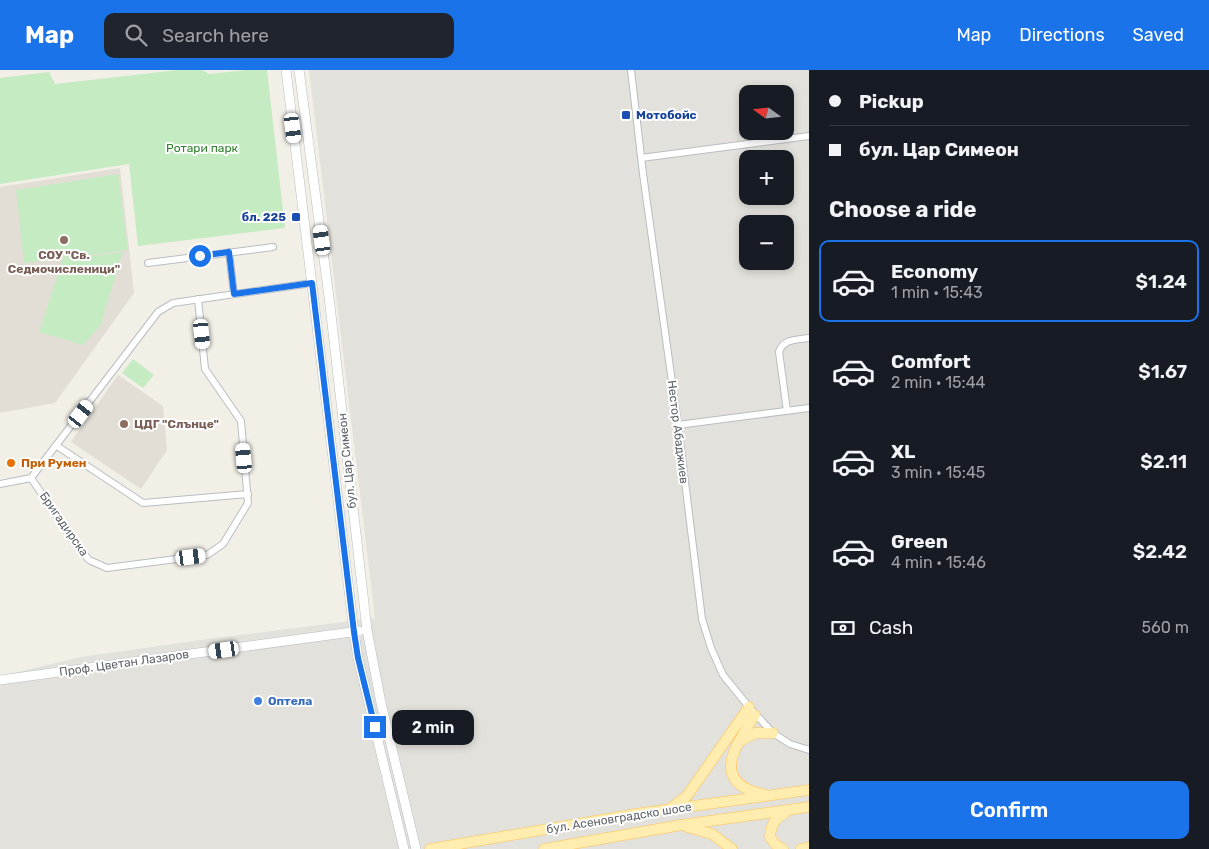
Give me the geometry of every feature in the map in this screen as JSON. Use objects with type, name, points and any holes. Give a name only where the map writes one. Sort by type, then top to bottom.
[{"type":"main road","name":"бул. Цар Симеон","points":[[286,70],[354,632],[358,658],[404,849]]},
{"type":"main road","name":"бул. Цар Симеон","points":[[299,70],[329,297],[366,630],[381,703],[416,849]]},
{"type":"main road","name":"Проф. Цветан Лазаров","points":[[0,680],[366,630]]},
{"type":"main road","points":[[752,711],[734,750],[731,766],[734,778],[746,789],[769,796]]},
{"type":"main road","points":[[670,809],[687,796],[752,711]]},
{"type":"main road","points":[[739,741],[755,733],[773,733]]},
{"type":"main road","name":"бул. Асеновградско шосе","points":[[430,849],[670,809],[809,790]]},
{"type":"main road","name":"бул. Асеновградско шосе","points":[[544,849],[682,825],[809,807]]},
{"type":"main road","points":[[783,849],[776,845],[770,837],[771,827],[776,818],[790,810]]},
{"type":"main road","points":[[682,825],[712,834],[732,849]]},
{"type":"main road","points":[[800,849],[809,847]]},
{"type":"street","name":"Нестор Абаджиев","points":[[631,70],[702,619],[711,648],[723,675],[752,711],[773,733],[790,744],[809,750]]},
{"type":"street","points":[[641,158],[809,136]]},
{"type":"street","points":[[148,263],[273,247]]},
{"type":"street","points":[[229,252],[234,294]]},
{"type":"street","points":[[0,484],[31,478],[158,312],[173,303],[312,283]]},
{"type":"street","name":"Бригадирска","points":[[31,478],[78,547],[89,560],[107,568],[207,555],[223,544],[248,502],[241,422],[205,370],[198,299]]},
{"type":"street","points":[[786,411],[779,352],[785,342],[809,338]]},
{"type":"street","points":[[678,425],[809,408]]},
{"type":"street","points":[[57,446],[143,503],[248,494]]},
{"type":"shaded area","points":[[309,70],[809,70],[809,849],[0,849],[0,676],[81,657],[375,618]]},
{"type":"shaded area","name":"СОУ \"Св. Седмочисленици\"","points":[[120,168],[134,293],[55,403],[0,413],[0,187]]},
{"type":"shaded area","name":"ЦДГ \"Слънце\"","points":[[118,375],[163,406],[167,450],[141,489],[71,442]]},
{"type":"green space","name":"Ротари парк","points":[[178,70],[202,70],[209,74],[267,70],[285,228],[138,246],[129,164],[0,184],[0,78],[49,72],[55,84]]},
{"type":"green space","points":[[118,174],[128,250],[24,263],[16,190]]},
{"type":"green space","points":[[123,252],[100,326],[83,345],[39,332],[63,259]]},
{"type":"green space","points":[[133,359],[154,375],[143,388],[122,373]]},
{"type":"place","name":"Мотобойс","points":[[626,115]]},
{"type":"place","name":"бл. 225","points":[[296,217]]},
{"type":"place","name":"СОУ \"Св. Седмочисленици\"","points":[[64,240]]},
{"type":"place","name":"ЦДГ \"Слънце\"","points":[[124,424]]},
{"type":"place","name":"При Румен","points":[[11,463]]},
{"type":"place","name":"Оптела","points":[[258,701]]},
{"type":"route","points":[[200,256],[229,252],[234,294],[312,283],[354,632],[358,658],[375,727]]}]
